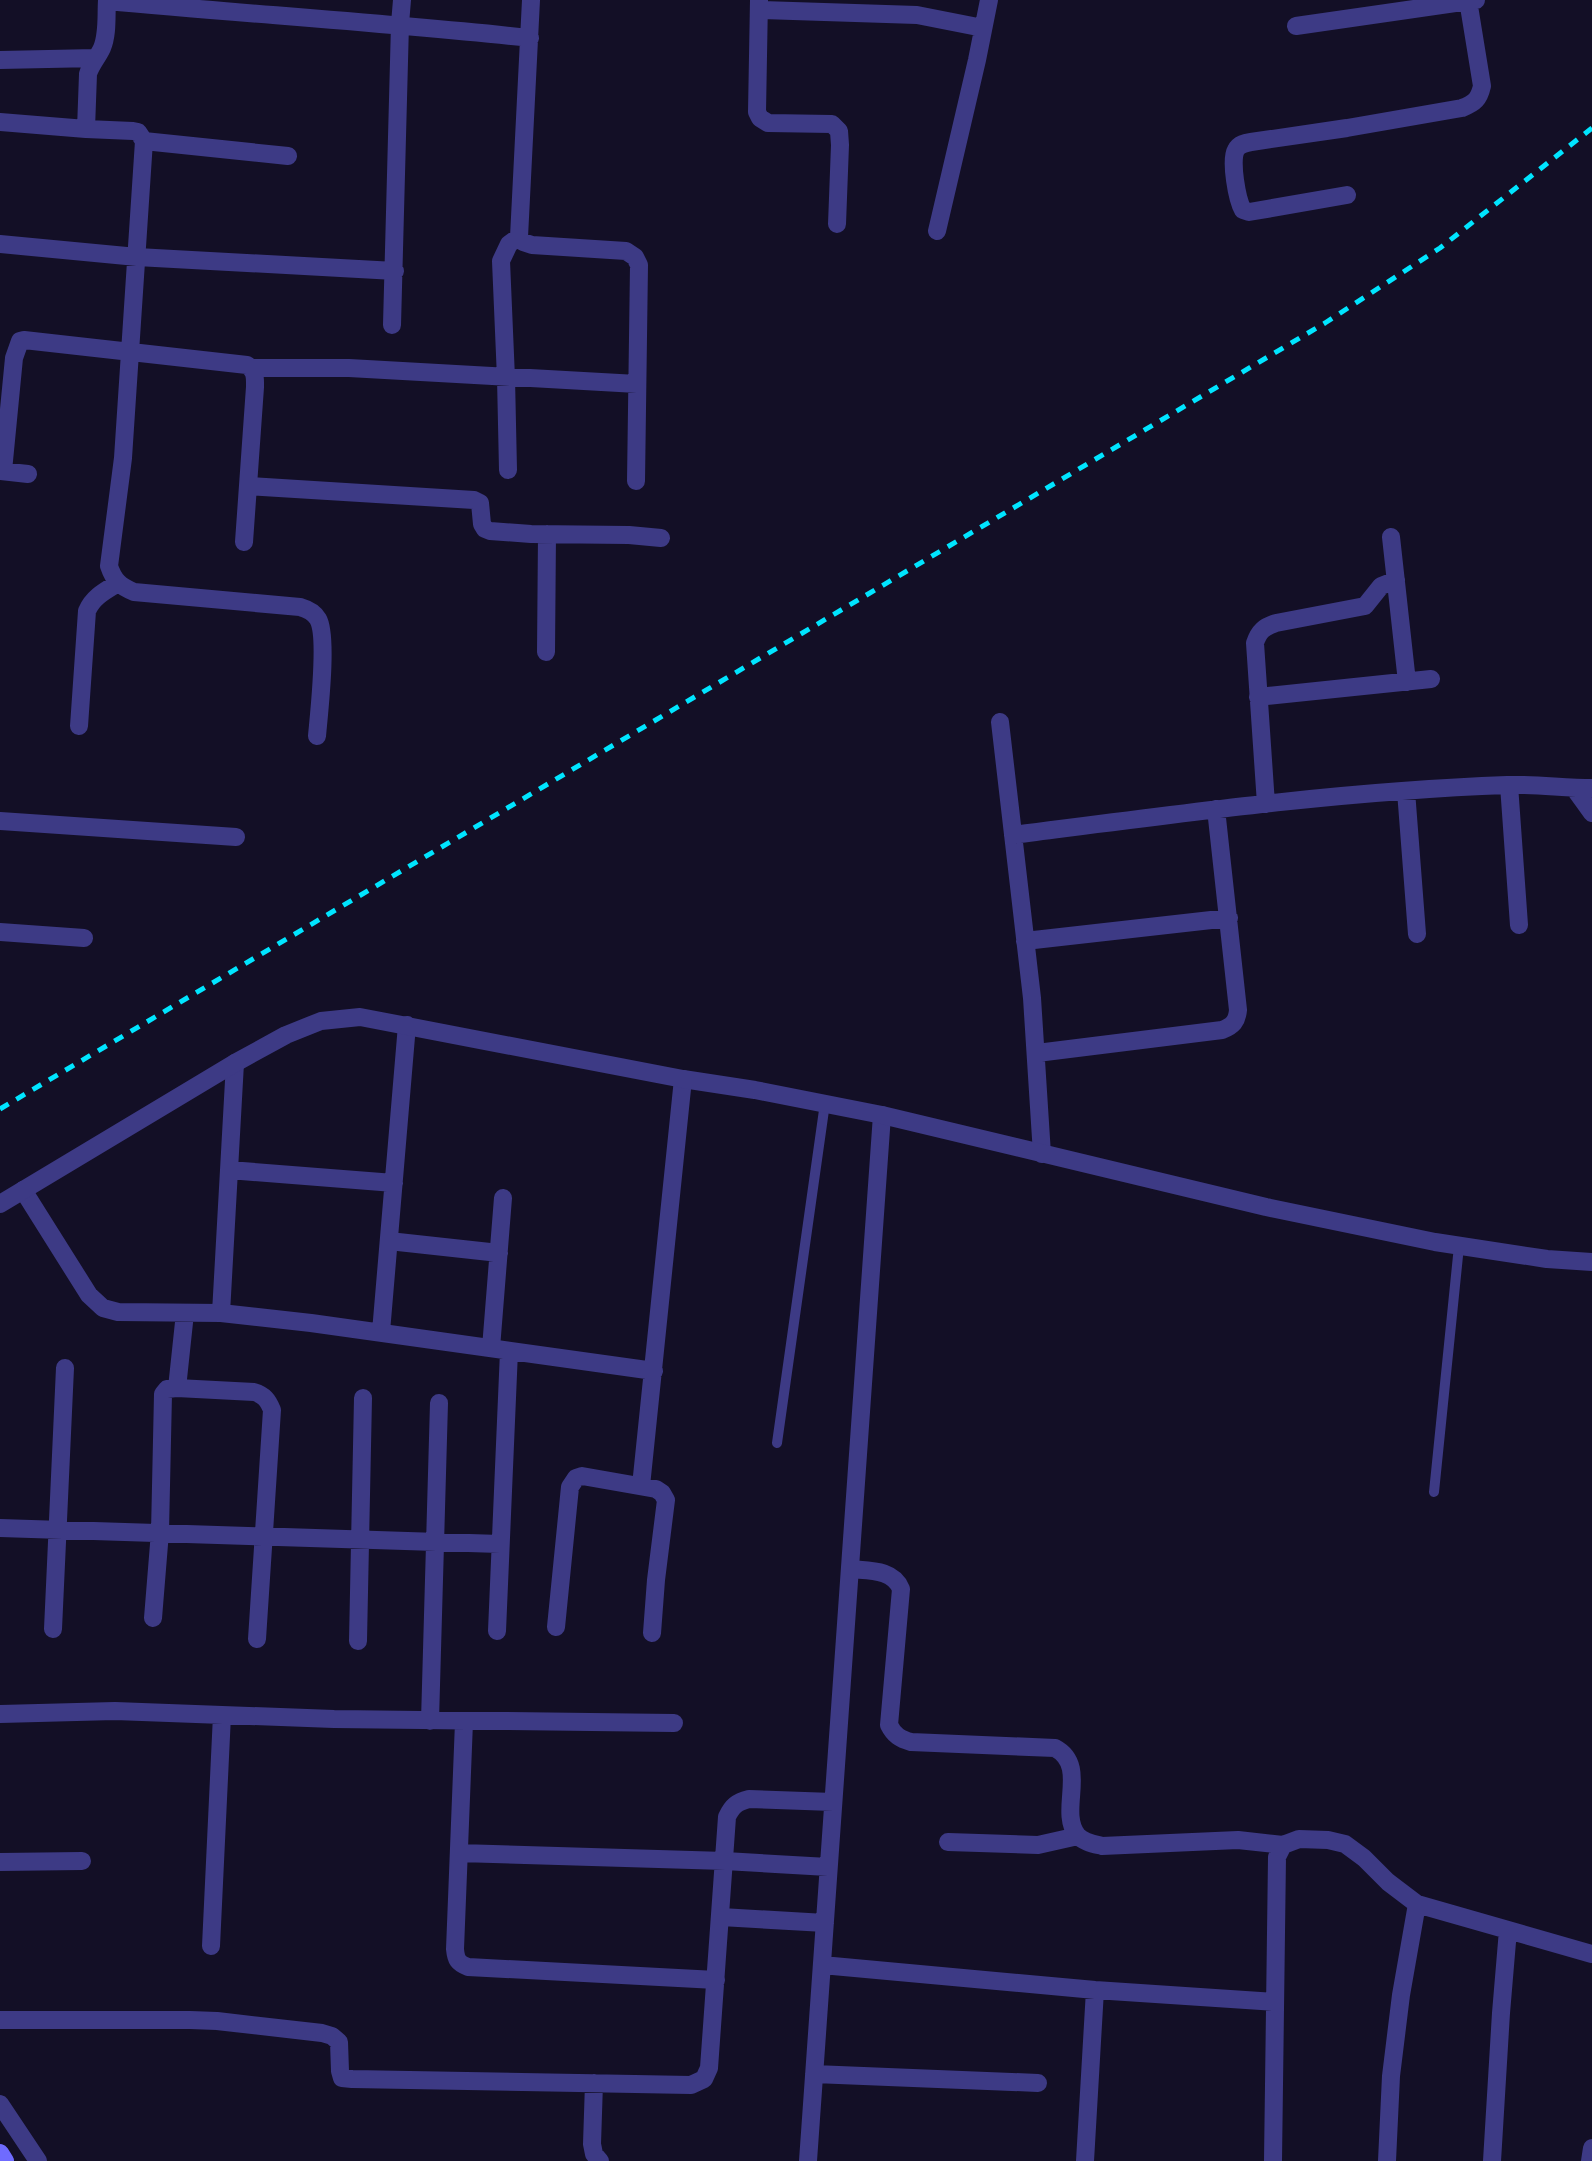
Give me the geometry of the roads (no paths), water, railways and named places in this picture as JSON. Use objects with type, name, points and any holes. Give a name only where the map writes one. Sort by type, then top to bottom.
[{"type":"main road","points":[[0,2153],[5,2161]]},
{"type":"street","points":[[86,129],[88,74],[105,38],[107,0],[318,20],[400,24],[530,38]]},
{"type":"street","points":[[392,325],[402,0]]},
{"type":"street","points":[[531,0],[519,237],[523,242],[532,245],[626,251],[635,257],[639,265],[636,481]]},
{"type":"street","points":[[937,231],[989,0]]},
{"type":"street","points":[[1296,26],[1471,0],[1482,86],[1480,96],[1474,103],[1462,108],[1386,122],[1251,142],[1241,145],[1235,151],[1238,197],[1243,210],[1249,212],[1347,195]]},
{"type":"street","points":[[837,224],[840,145],[836,126],[768,123],[757,113],[759,5],[917,15],[983,28]]},
{"type":"street","points":[[0,60],[96,58]]},
{"type":"street","points":[[0,122],[133,131],[138,132],[144,141],[123,458],[109,566],[113,578],[134,592],[309,610],[319,620],[323,641],[317,736]]},
{"type":"street","points":[[144,141],[288,156]]},
{"type":"street","points":[[508,471],[501,261],[509,244],[519,237]]},
{"type":"street","points":[[0,244],[137,257],[395,271]]},
{"type":"street","points":[[28,474],[1,471],[14,358],[20,341],[24,340],[252,368],[349,368],[637,384]]},
{"type":"street","points":[[244,542],[255,387],[252,368]]},
{"type":"street","points":[[248,486],[474,500],[480,503],[485,529],[661,538]]},
{"type":"street","points":[[546,652],[547,534]]},
{"type":"street","points":[[1391,537],[1407,682]]},
{"type":"street","points":[[1266,804],[1255,643],[1258,633],[1276,623],[1365,606],[1381,586],[1396,580]]},
{"type":"street","points":[[79,726],[87,611],[91,601],[118,583]]},
{"type":"street","points":[[1258,697],[1432,680]]},
{"type":"street","points":[[1000,722],[1037,1053],[1042,1154]]},
{"type":"street","points":[[1013,835],[1266,804],[1509,785],[1583,788],[1592,813]]},
{"type":"street","points":[[1509,785],[1519,925]]},
{"type":"street","points":[[1406,792],[1417,934]]},
{"type":"street","points":[[1037,1053],[1222,1030],[1230,1027],[1237,1019],[1229,918],[1216,810]]},
{"type":"street","points":[[0,821],[236,837]]},
{"type":"street","points":[[1025,941],[1229,918]]},
{"type":"street","points":[[0,932],[84,938]]},
{"type":"street","points":[[0,1204],[286,1035],[321,1021],[360,1017],[683,1079],[825,1103],[1266,1207],[1459,1246],[1547,1259],[1592,1262]]},
{"type":"street","points":[[381,1332],[407,1025]]},
{"type":"street","points":[[221,1313],[235,1063]]},
{"type":"street","points":[[641,1486],[683,1079]]},
{"type":"street","points":[[808,2161],[882,1115]]},
{"type":"street","points":[[229,1170],[394,1183]]},
{"type":"street","points":[[23,1190],[75,1276],[103,1308],[118,1312],[221,1313],[381,1332],[654,1371]]},
{"type":"street","points":[[491,1348],[503,1198]]},
{"type":"street","points":[[388,1241],[499,1253]]},
{"type":"street","points":[[177,1388],[185,1313]]},
{"type":"street","points":[[497,1632],[509,1351]]},
{"type":"street","points":[[53,1629],[65,1368]]},
{"type":"street","points":[[153,1618],[160,1532],[163,1394],[167,1389],[177,1388],[254,1392],[269,1401],[272,1410],[257,1639]]},
{"type":"street","points":[[358,1641],[363,1398]]},
{"type":"street","points":[[430,1721],[439,1404]]},
{"type":"street","points":[[556,1628],[570,1488],[573,1482],[582,1476],[656,1489],[666,1500],[652,1633]]},
{"type":"street","points":[[0,1528],[500,1544]]},
{"type":"street","points":[[850,1569],[888,1574],[898,1580],[901,1590],[889,1725],[893,1733],[911,1742],[1055,1748],[1064,1753],[1070,1763],[1072,1824],[1078,1836],[1088,1842],[1102,1846],[1238,1840],[1283,1845],[1299,1839],[1328,1840],[1345,1844],[1417,1904],[1592,1954]]},
{"type":"street","points":[[0,1714],[115,1711],[464,1722],[674,1723]]},
{"type":"street","points":[[211,1946],[222,1715]]},
{"type":"street","points":[[464,1722],[455,1949],[460,1964],[468,1968],[716,1980]]},
{"type":"street","points":[[0,2020],[190,2020],[322,2033],[339,2042],[342,2078],[352,2080],[691,2085],[704,2079],[709,2068],[727,1817],[731,1809],[738,1802],[748,1799],[833,1802]]},
{"type":"street","points":[[948,1842],[1038,1845],[1078,1836]]},
{"type":"street","points":[[1273,2161],[1277,1857],[1283,1845]]},
{"type":"street","points":[[459,1853],[828,1867]]},
{"type":"street","points":[[0,1862],[82,1861]]},
{"type":"street","points":[[1387,2161],[1391,2076],[1401,1995],[1417,1904]]},
{"type":"street","points":[[721,1917],[825,1923]]},
{"type":"street","points":[[1492,2161],[1508,1930]]},
{"type":"street","points":[[822,1965],[1095,1990],[1275,2002]]},
{"type":"street","points":[[1086,2161],[1095,1990]]},
{"type":"street","points":[[814,2074],[1038,2083]]},
{"type":"street","points":[[594,2083],[592,2144],[594,2154],[600,2161]]},
{"type":"street","points":[[0,2104],[38,2161]]},
{"type":"street","points":[[1590,2161],[1592,2148]]},
{"type":"lane","points":[[777,1443],[825,1103]]},
{"type":"lane","points":[[1434,1492],[1459,1246]]},
{"type":"railway","points":[[0,1109],[1325,323],[1440,248],[1592,128]]}]
